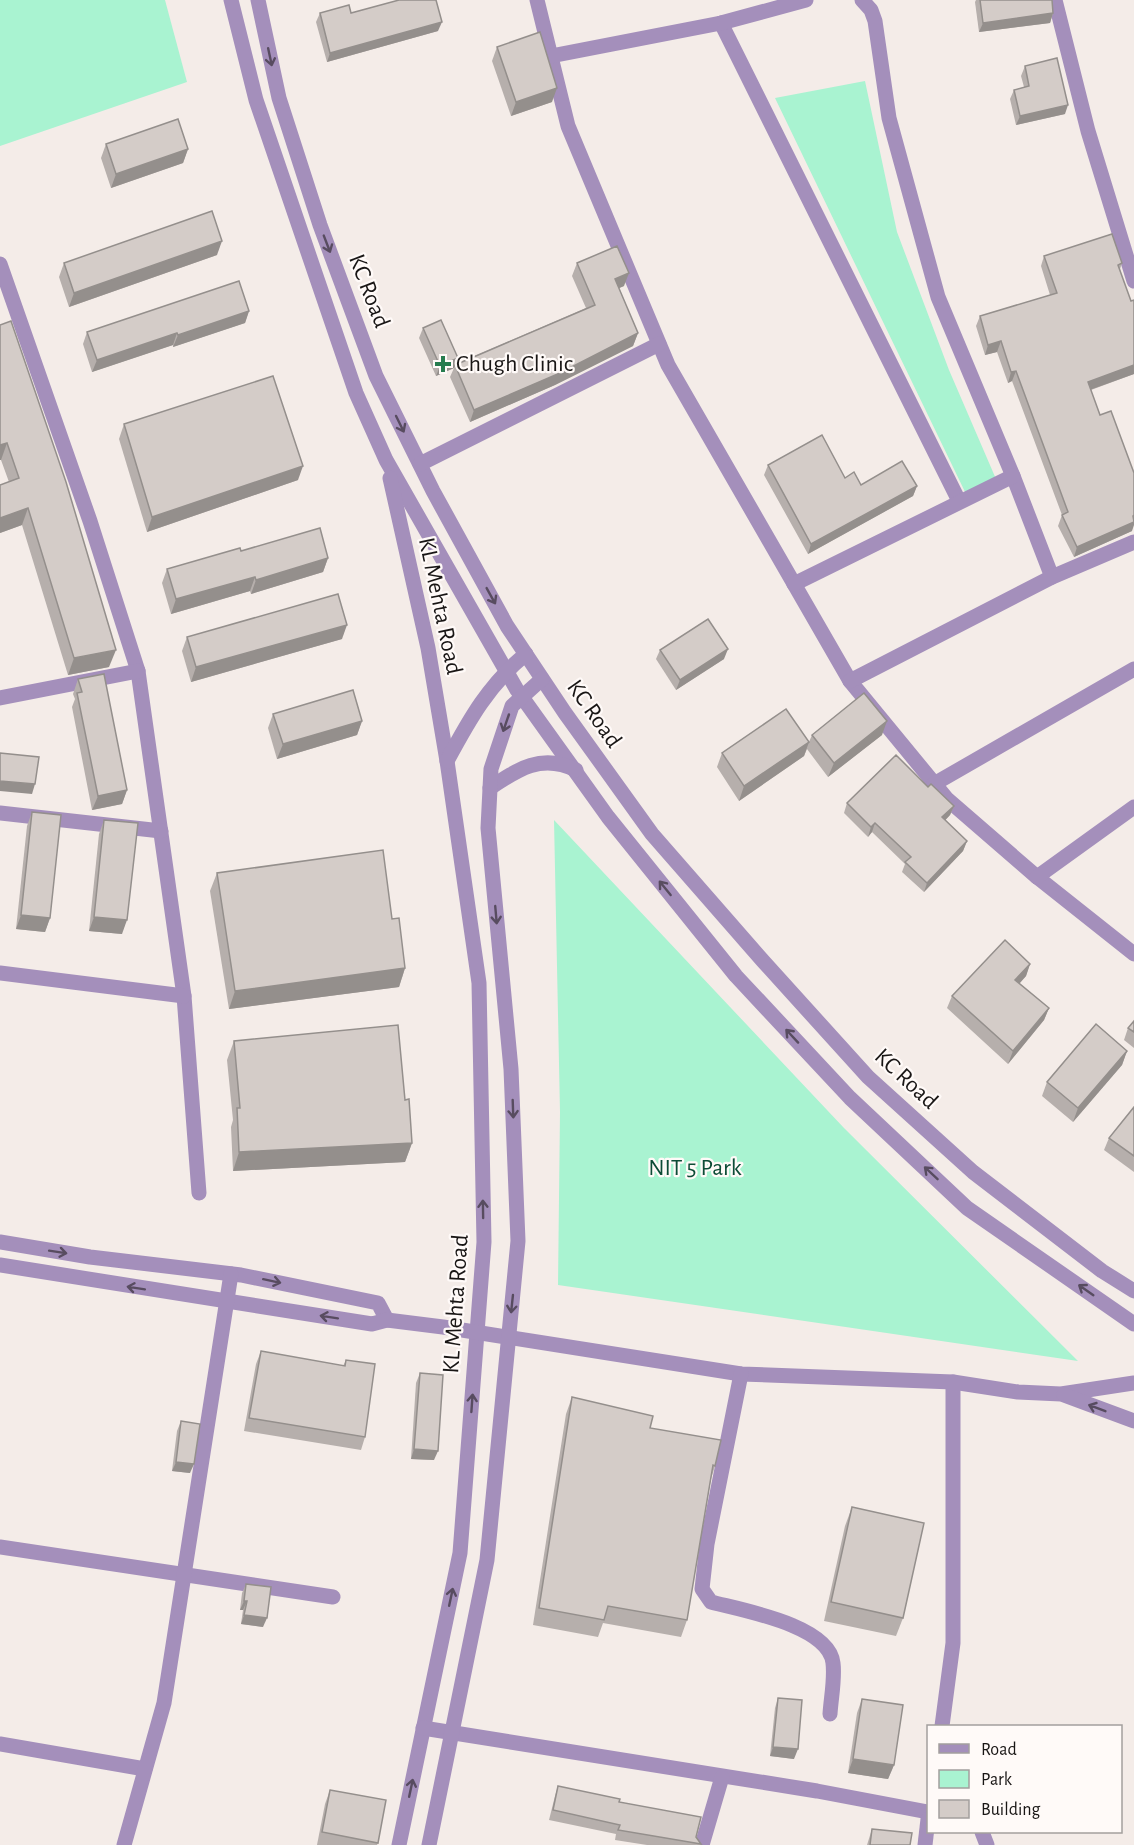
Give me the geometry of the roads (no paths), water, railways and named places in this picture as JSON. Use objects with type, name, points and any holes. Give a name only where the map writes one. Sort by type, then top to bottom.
[{"type":"street","points":[[231,0],[256,100],[356,393],[386,460],[505,671],[521,695],[608,817],[736,976],[850,1098],[967,1208],[1134,1324]]},
{"type":"street","name":"KC Road","points":[[258,0],[279,98],[320,225],[376,376],[420,464],[507,626],[542,679],[652,834],[868,1077],[973,1172],[1102,1270],[1134,1291]]},
{"type":"street","points":[[537,0],[568,126],[668,365],[850,681],[947,800],[1037,877],[1134,954]]},
{"type":"street","points":[[551,56],[721,23],[806,0]]},
{"type":"street","points":[[862,0],[871,10],[875,21],[889,118],[938,297],[1013,476],[1052,577]]},
{"type":"street","points":[[1055,0],[1088,131],[1134,281]]},
{"type":"street","points":[[721,23],[959,501]]},
{"type":"street","points":[[0,264],[7,306],[90,521],[138,671],[184,996],[199,1193]]},
{"type":"street","points":[[420,464],[659,344]]},
{"type":"street","name":"KL Mehta Road","points":[[386,460],[428,648],[479,983],[484,1242],[460,1553],[399,1845]]},
{"type":"street","points":[[794,584],[1013,476]]},
{"type":"street","points":[[850,681],[1052,577],[1134,542]]},
{"type":"street","name":"KL Mehta Road","points":[[447,761],[471,716],[505,671],[526,654]]},
{"type":"street","points":[[934,784],[1134,669]]},
{"type":"street","points":[[0,698],[138,671]]},
{"type":"street","points":[[429,1845],[487,1560],[518,1241],[511,1069],[488,828],[491,769],[512,706],[521,695],[542,679]]},
{"type":"street","points":[[490,788],[516,771],[537,762],[562,763],[576,770]]},
{"type":"street","points":[[1037,877],[1134,807]]},
{"type":"street","points":[[0,813],[160,831]]},
{"type":"street","points":[[0,973],[184,996]]},
{"type":"street","points":[[0,1242],[90,1257],[231,1274],[378,1303],[387,1320]]},
{"type":"street","points":[[0,1265],[372,1324],[387,1320],[477,1332],[741,1374],[953,1382],[1018,1392],[1061,1394],[1134,1383]]},
{"type":"street","points":[[124,1845],[164,1703],[231,1274]]},
{"type":"street","points":[[741,1374],[707,1544],[702,1589],[711,1602],[794,1625],[821,1640],[834,1661],[830,1714]]},
{"type":"street","points":[[942,1725],[952,1643],[953,1382]]},
{"type":"street","points":[[1061,1394],[1134,1421]]},
{"type":"street","points":[[0,1547],[186,1573],[333,1598]]},
{"type":"street","points":[[423,1728],[927,1812]]},
{"type":"street","points":[[0,1744],[145,1769]]},
{"type":"street","points":[[702,1845],[722,1778]]},
{"type":"street","points":[[925,1845],[927,1828]]},
{"type":"place","name":"Chugh Clinic","points":[[443,364]]},
{"type":"park label","name":"NIT 5 Park","points":[[695,1168]]}]
